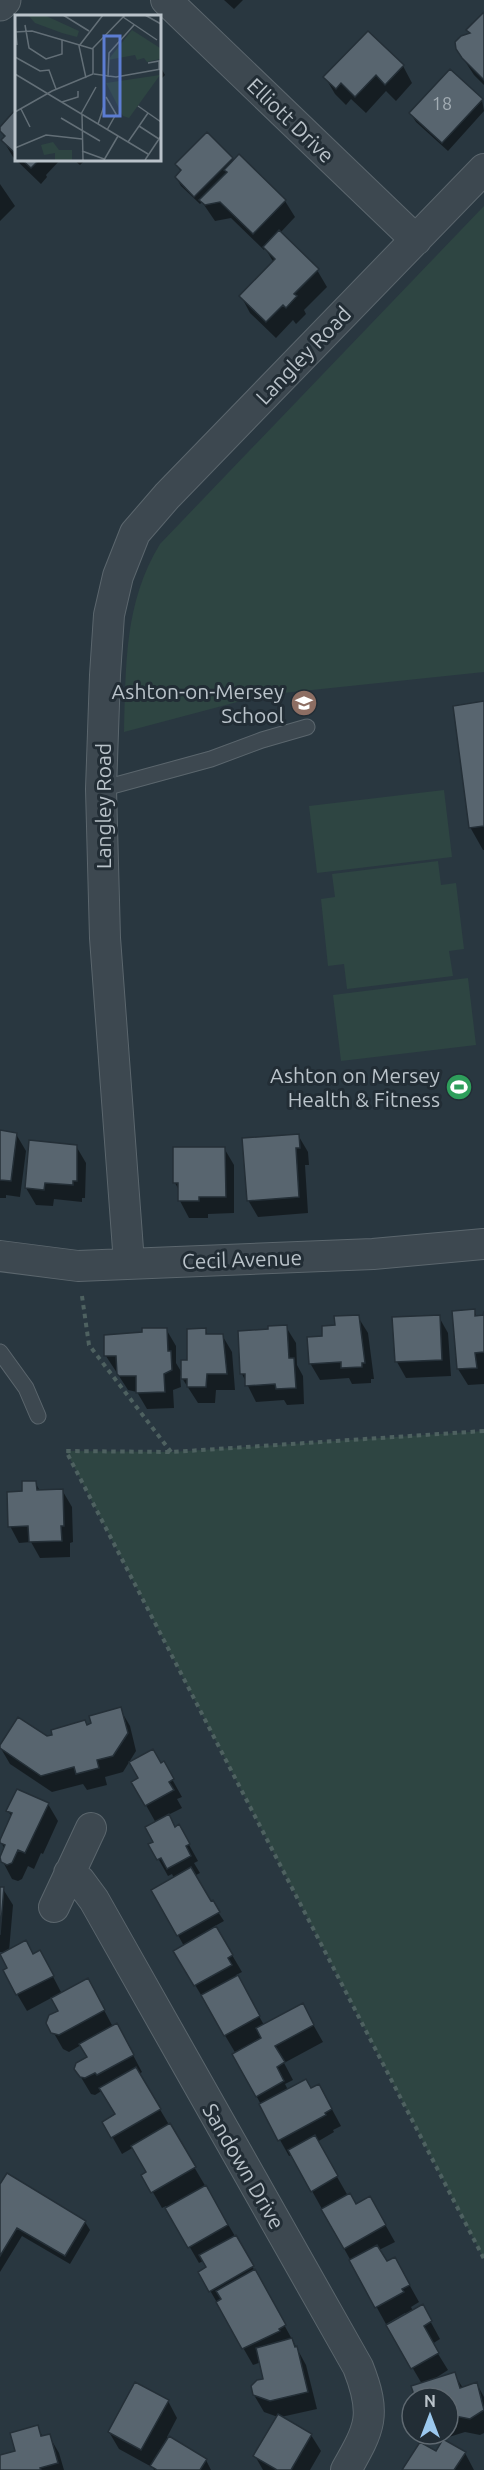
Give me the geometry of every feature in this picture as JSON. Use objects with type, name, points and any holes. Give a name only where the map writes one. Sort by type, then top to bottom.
[{"type":"street","points":[[0,4],[3,0]]},
{"type":"street","name":"Elliott Drive","points":[[166,0],[416,240]]},
{"type":"street","name":"Langley Road","points":[[129,1263],[105,938],[101,789],[109,615],[118,576],[135,533],[210,450],[484,169]]},
{"type":"street","name":"Cecil Avenue","points":[[0,1256],[78,1266],[373,1254],[484,1244]]},
{"type":"street","points":[[54,1907],[91,1828]]},
{"type":"street","name":"Sandown Drive","points":[[69,1873],[80,1881],[94,1900],[358,2367],[365,2386],[370,2412],[366,2435],[346,2470]]},
{"type":"lane","points":[[101,789],[211,759],[262,740],[307,727]]},
{"type":"lane","points":[[0,1352],[26,1388],[38,1416]]},
{"type":"path","points":[[78,1266],[89,1345],[172,1452]]},
{"type":"path","points":[[484,1431],[172,1452],[66,1451],[484,2259]]},
{"type":"green space","points":[[484,206],[484,672],[264,695],[124,732],[125,683],[133,612],[148,566],[160,544]]},
{"type":"green space","points":[[444,790],[452,857],[317,873],[309,806]]},
{"type":"green space","points":[[438,861],[441,885],[456,883],[464,949],[449,951],[453,976],[347,989],[344,964],[328,966],[321,899],[335,897],[332,874]]},
{"type":"green space","points":[[468,978],[476,1045],[341,1061],[333,995]]},
{"type":"green space","points":[[484,1431],[484,2259],[66,1451],[172,1452]]},
{"type":"building","points":[[484,12],[484,80],[462,58],[456,49],[455,42],[461,36],[470,33],[466,30]]},
{"type":"building","points":[[368,31],[404,65],[385,85],[376,75],[355,97],[341,83],[336,89],[323,77]]},
{"type":"building","points":[[450,69],[483,99],[442,143],[409,113]]},
{"type":"building","points":[[15,110],[15,153],[1,140],[5,136],[0,131],[0,127]]},
{"type":"building","points":[[207,132],[233,158],[194,197],[175,177],[181,170],[175,164]]},
{"type":"building","points":[[239,154],[286,200],[253,234],[220,202],[205,205],[199,200],[227,172],[224,170]]},
{"type":"building","points":[[22,160],[39,160],[31,168]]},
{"type":"building","points":[[279,230],[319,269],[294,294],[297,296],[286,308],[283,305],[266,322],[239,296],[275,259],[263,247]]},
{"type":"building","points":[[484,701],[484,826],[469,828],[453,706]]},
{"type":"building","points":[[0,1130],[17,1133],[11,1181],[0,1180]]},
{"type":"building","points":[[299,1134],[300,1148],[296,1148],[299,1197],[247,1201],[242,1138]]},
{"type":"building","points":[[29,1140],[77,1145],[77,1181],[73,1181],[73,1185],[45,1183],[44,1190],[25,1188]]},
{"type":"building","points":[[173,1147],[225,1147],[226,1197],[199,1197],[199,1201],[178,1201],[178,1183],[173,1183]]},
{"type":"building","points":[[475,1309],[475,1316],[483,1315],[484,1311],[484,1352],[475,1353],[477,1368],[457,1369],[452,1311]]},
{"type":"building","points":[[359,1315],[365,1363],[362,1363],[362,1367],[341,1368],[341,1362],[309,1364],[307,1337],[322,1336],[322,1326],[335,1325],[334,1316]]},
{"type":"building","points":[[440,1315],[442,1360],[395,1362],[392,1317]]},
{"type":"building","points":[[287,1325],[289,1358],[294,1358],[296,1388],[276,1389],[275,1384],[245,1386],[245,1374],[240,1374],[238,1331]]},
{"type":"building","points":[[142,1328],[167,1328],[172,1370],[164,1374],[165,1392],[136,1393],[136,1376],[119,1376],[116,1356],[104,1356],[104,1335],[142,1332]]},
{"type":"building","points":[[206,1328],[206,1334],[223,1334],[227,1374],[207,1374],[206,1387],[187,1387],[187,1379],[181,1379],[181,1360],[187,1360],[187,1329]]},
{"type":"building","points":[[22,1481],[36,1481],[37,1490],[63,1489],[62,1541],[29,1542],[28,1526],[8,1527],[7,1492],[22,1491]]},
{"type":"building","points":[[121,1707],[128,1733],[113,1756],[97,1760],[99,1768],[76,1774],[74,1767],[41,1776],[0,1748],[18,1717],[47,1736],[52,1735],[51,1730],[85,1720],[87,1725],[91,1723],[89,1716]]},
{"type":"building","points":[[153,1749],[161,1763],[164,1761],[174,1779],[169,1782],[174,1790],[145,1806],[131,1782],[138,1778],[129,1762]]},
{"type":"building","points":[[17,1789],[49,1803],[25,1853],[18,1850],[12,1863],[7,1865],[1,1862],[0,1857],[5,1845],[0,1843],[0,1840],[12,1813],[6,1811]]},
{"type":"building","points":[[169,1814],[175,1827],[179,1824],[190,1844],[186,1846],[191,1856],[167,1869],[161,1858],[157,1860],[148,1844],[153,1842],[145,1827]]},
{"type":"building","points":[[191,1867],[220,1912],[177,1936],[151,1890]]},
{"type":"building","points":[[0,1887],[4,1887],[0,1935]]},
{"type":"building","points":[[216,1926],[233,1955],[228,1958],[232,1965],[194,1986],[173,1951]]},
{"type":"building","points":[[26,1940],[33,1954],[40,1950],[54,1976],[16,1995],[3,1970],[7,1968],[0,1954]]},
{"type":"building","points":[[238,1975],[260,2016],[224,2036],[201,1995]]},
{"type":"building","points":[[88,1978],[105,2010],[59,2035],[51,2033],[46,2023],[49,2015],[58,2011],[51,1998]]},
{"type":"building","points":[[303,2003],[314,2025],[275,2046],[285,2062],[277,2067],[284,2081],[256,2097],[232,2054],[261,2038],[256,2028]]},
{"type":"building","points":[[117,2023],[134,2055],[97,2075],[95,2073],[85,2078],[80,2077],[74,2069],[76,2063],[87,2057],[79,2044]]},
{"type":"building","points":[[136,2067],[161,2109],[111,2138],[102,2122],[115,2114],[99,2088]]},
{"type":"building","points":[[306,2079],[311,2088],[319,2084],[332,2109],[325,2113],[326,2115],[278,2141],[259,2104]]},
{"type":"building","points":[[170,2123],[196,2167],[151,2193],[141,2175],[146,2172],[131,2146]]},
{"type":"building","points":[[315,2135],[338,2176],[311,2192],[288,2150]]},
{"type":"building","points":[[7,2173],[86,2221],[65,2256],[17,2228],[0,2256],[0,2184]]},
{"type":"building","points":[[206,2185],[228,2225],[188,2248],[165,2208]]},
{"type":"building","points":[[350,2193],[356,2204],[370,2196],[386,2225],[344,2249],[321,2209]]},
{"type":"building","points":[[236,2235],[254,2266],[209,2292],[198,2272],[206,2267],[199,2255]]},
{"type":"building","points":[[377,2245],[387,2261],[395,2257],[410,2285],[402,2289],[404,2292],[375,2308],[349,2260]]},
{"type":"building","points":[[255,2269],[286,2325],[279,2329],[280,2331],[242,2349],[216,2302],[221,2299],[216,2291]]},
{"type":"building","points":[[423,2304],[432,2321],[424,2326],[439,2353],[411,2369],[386,2325]]},
{"type":"building","points":[[292,2338],[295,2347],[297,2346],[308,2392],[270,2401],[253,2395],[251,2386],[257,2380],[263,2379],[256,2348]]},
{"type":"building","points":[[455,2372],[459,2386],[411,2386]]},
{"type":"building","points":[[135,2382],[169,2400],[141,2450],[108,2432]]},
{"type":"building","points":[[477,2382],[484,2410],[470,2419],[460,2417],[460,2388]]},
{"type":"building","points":[[278,2414],[312,2434],[291,2470],[277,2470],[253,2456]]},
{"type":"building","points":[[38,2425],[41,2436],[50,2434],[58,2463],[40,2468],[41,2470],[0,2470],[0,2455],[15,2451],[10,2433]]},
{"type":"building","points":[[169,2436],[207,2459],[200,2470],[157,2470],[150,2466]]},
{"type":"building","points":[[417,2446],[427,2446],[436,2451],[439,2446],[455,2446],[466,2452],[454,2470],[402,2470]]},
{"type":"place","name":"Ashton-on-Mersey School","points":[[304,703]]},
{"type":"place","name":"Ashton on Mersey Health & Fitness","points":[[459,1087]]}]
